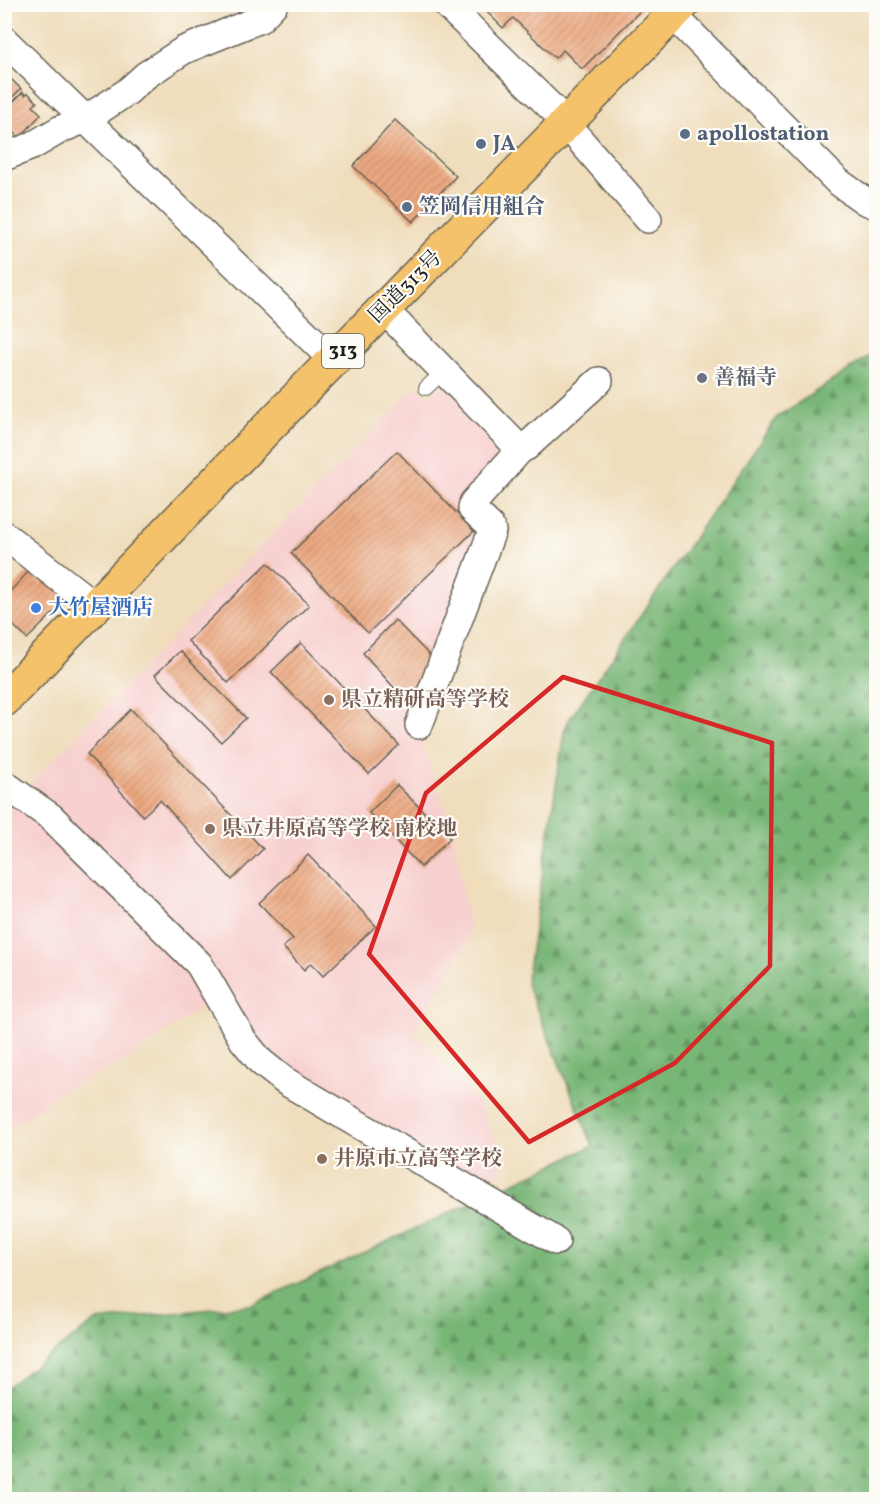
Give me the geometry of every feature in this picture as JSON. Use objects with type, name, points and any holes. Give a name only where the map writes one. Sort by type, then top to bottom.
[{"type":"highway","name":"国道313号","points":[[4,700],[333,360],[678,10]]},
{"type":"street","points":[[4,157],[86,119],[128,92],[146,75],[184,50],[260,19],[274,4]]},
{"type":"street","points":[[446,4],[555,111],[648,219]]},
{"type":"street","points":[[678,10],[837,181],[865,201],[876,205]]},
{"type":"street","points":[[4,40],[333,360]]},
{"type":"street","points":[[382,311],[396,322],[435,379],[519,449]]},
{"type":"street","points":[[419,725],[492,531],[490,526],[472,509],[473,503],[519,449],[526,447],[599,381]]},
{"type":"street","points":[[4,535],[95,606]]},
{"type":"street","points":[[4,784],[51,817],[199,963],[243,1040],[261,1062],[285,1081],[556,1241]]},
{"type":"highlighted area","points":[[563,677],[772,743],[770,966],[675,1063],[529,1142],[369,954],[426,793]]},
{"type":"shaded area","points":[[443,384],[509,449],[460,507],[485,530],[415,724],[452,828],[471,937],[413,1032],[477,1101],[506,1164],[489,1189],[291,1077],[25,789],[416,387],[428,396]]},
{"type":"shaded area","points":[[4,794],[123,895],[211,999],[130,1058],[61,1092],[26,1118],[5,1130]]},
{"type":"green space","points":[[876,352],[876,1499],[5,1499],[4,1389],[96,1321],[251,1305],[593,1146],[526,983],[565,726],[777,417]]},
{"type":"building","points":[[479,4],[647,4],[582,69],[563,50],[555,58],[513,18],[503,28]]},
{"type":"building","points":[[4,72],[21,89],[4,105]]},
{"type":"building","points":[[23,92],[25,95],[28,93],[37,102],[33,106],[41,114],[20,138],[4,123],[4,111]]},
{"type":"building","points":[[395,120],[456,176],[413,222],[353,166]]},
{"type":"building","points":[[397,451],[474,531],[368,633],[291,553]]},
{"type":"building","points":[[268,563],[309,605],[228,683],[188,641]]},
{"type":"building","points":[[29,571],[42,583],[46,577],[67,600],[27,639],[4,616],[4,598]]},
{"type":"building","points":[[395,620],[435,661],[426,687],[413,700],[402,690],[398,692],[363,653]]},
{"type":"building","points":[[301,643],[399,745],[369,774],[271,672]]},
{"type":"building","points":[[180,651],[246,718],[221,742],[155,675]]},
{"type":"building","points":[[131,709],[263,849],[232,880],[160,800],[143,816],[87,754]]},
{"type":"building","points":[[397,785],[450,838],[421,867],[369,813]]},
{"type":"building","points":[[308,855],[376,926],[323,976],[311,963],[304,970],[283,947],[293,939],[259,903]]},
{"type":"place","name":"apollostation","points":[[685,134]]},
{"type":"place","name":"JA","points":[[481,144]]},
{"type":"place","name":"笠岡信用組合","points":[[407,207]]},
{"type":"place","name":"善福寺","points":[[702,378]]},
{"type":"place","name":"大竹屋酒店","points":[[36,608]]},
{"type":"place","name":"県立精研高等学校","points":[[329,700]]},
{"type":"place","name":"県立井原高等学校 南校地","points":[[210,829]]},
{"type":"place","name":"井原市立高等学校","points":[[322,1159]]}]
